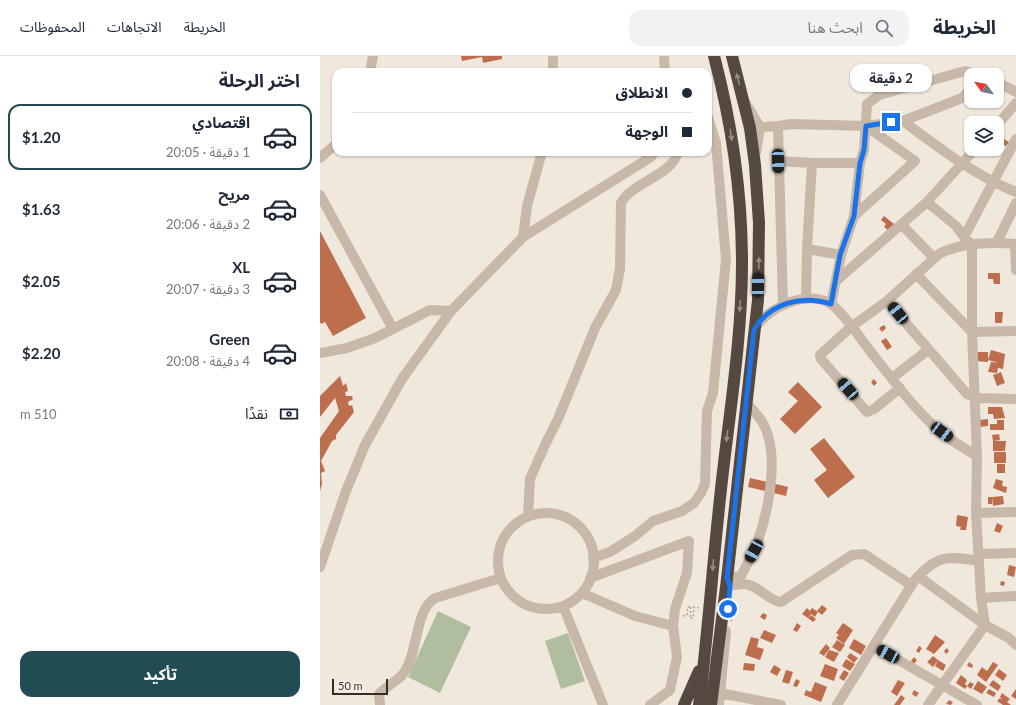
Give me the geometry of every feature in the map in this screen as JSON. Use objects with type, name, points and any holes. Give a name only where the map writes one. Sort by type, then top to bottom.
[{"type":"highway","points":[[699,705],[705,655],[714,548],[733,385],[742,264],[736,162],[729,119],[714,56]]},
{"type":"highway","points":[[711,705],[729,582],[758,300],[759,223],[755,165],[750,128],[732,56]]},
{"type":"highway","points":[[684,705],[705,655]]},
{"type":"street","points":[[371,68],[373,56]]},
{"type":"street","points":[[553,56],[553,68]]},
{"type":"street","points":[[664,56],[664,68]]},
{"type":"street","points":[[831,304],[840,255],[854,216],[860,163],[864,150],[867,104],[879,95],[964,71]]},
{"type":"street","points":[[1004,86],[1016,92]]},
{"type":"street","points":[[760,127],[792,124],[866,126],[903,121],[964,96]]},
{"type":"street","points":[[742,98],[760,127],[755,165]]},
{"type":"street","points":[[1004,117],[1016,103]]},
{"type":"street","points":[[903,121],[961,164],[992,183],[1016,192]]},
{"type":"street","points":[[778,126],[780,306]]},
{"type":"street","points":[[854,216],[915,161],[866,126]]},
{"type":"street","points":[[593,558],[610,552],[635,536],[653,521],[682,511],[694,503],[705,484],[707,411],[713,393],[726,259],[716,143],[712,130]]},
{"type":"street","points":[[964,237],[1016,138]]},
{"type":"street","points":[[320,158],[332,148]]},
{"type":"street","points":[[524,237],[527,206],[541,156]]},
{"type":"street","points":[[320,567],[346,491],[372,431],[402,379],[451,310],[524,237],[652,156]]},
{"type":"street","points":[[528,516],[530,479],[558,419],[596,328],[616,290],[620,269],[621,204],[625,196],[659,173],[676,159],[677,156]]},
{"type":"street","points":[[836,281],[927,202],[968,156]]},
{"type":"street","points":[[778,161],[860,163]]},
{"type":"street","points":[[806,299],[807,249],[812,163]]},
{"type":"street","points":[[320,195],[393,329]]},
{"type":"street","points":[[927,202],[956,226],[972,245],[972,332],[978,456],[976,513],[981,598],[985,625],[928,705]]},
{"type":"street","points":[[997,242],[1016,203]]},
{"type":"street","points":[[902,225],[934,258]]},
{"type":"street","points":[[900,388],[874,409],[867,412],[821,359],[820,355],[851,327],[888,301],[934,258],[947,250],[997,242],[1016,244],[1016,270]]},
{"type":"street","points":[[807,249],[840,255]]},
{"type":"street","points":[[916,274],[972,332],[1016,331]]},
{"type":"street","points":[[754,330],[761,319],[780,306],[806,299],[831,304],[900,388],[942,432],[978,456]]},
{"type":"street","points":[[758,300],[780,306]]},
{"type":"street","points":[[888,301],[961,388],[976,398],[1016,399]]},
{"type":"street","points":[[320,353],[346,348],[375,338],[430,310],[451,310]]},
{"type":"street","points":[[892,378],[928,350]]},
{"type":"street","points":[[729,582],[741,576],[754,551],[763,524],[771,479],[769,441],[764,425],[747,404]]},
{"type":"street","points":[[976,513],[1016,512]]},
{"type":"street","points":[[543,513],[558,514],[571,520],[582,530],[590,543],[593,558],[590,578],[582,593],[563,606],[548,609],[533,608],[519,601],[508,591],[501,578],[498,563],[499,548],[506,535],[515,524],[528,516],[543,513]]},
{"type":"street","points":[[590,578],[689,541],[687,573],[674,621],[677,657],[670,690],[650,705]]},
{"type":"street","points":[[837,705],[911,585],[927,565],[938,559],[967,559],[1016,553]]},
{"type":"street","points":[[729,582],[744,584],[760,590],[776,602],[781,602],[825,575],[852,555],[864,554],[911,585]]},
{"type":"street","points":[[918,576],[985,625],[1014,640]]},
{"type":"street","points":[[380,705],[379,694],[402,674],[408,664],[415,646],[424,610],[428,602],[435,598],[501,578]]},
{"type":"street","points":[[719,705],[729,582]]},
{"type":"street","points":[[582,593],[635,616],[674,621]]},
{"type":"street","points":[[981,598],[1016,596]]},
{"type":"street","points":[[563,606],[603,705]]},
{"type":"street","points":[[874,646],[976,705]]},
{"type":"street","points":[[720,692],[781,705]]},
{"type":"path","points":[[674,621],[688,615],[688,607],[691,607],[690,618],[693,618],[694,607]]},
{"type":"green space","points":[[438,611],[471,627],[440,693],[408,677]]},
{"type":"green space","points":[[568,633],[585,681],[561,689],[545,641]]},
{"type":"building","points":[[461,56],[502,56],[502,59],[483,63],[482,57],[462,61]]},
{"type":"building","points":[[1004,139],[1009,142],[1006,146],[1004,145]]},
{"type":"building","points":[[884,216],[894,224],[889,231],[884,227],[886,224],[881,220]]},
{"type":"building","points":[[320,231],[366,318],[333,336],[325,322],[321,324],[320,322]]},
{"type":"building","points":[[988,273],[1000,273],[1000,284],[994,284],[993,279],[988,279]]},
{"type":"building","points":[[995,312],[1003,312],[1002,323],[995,323]]},
{"type":"building","points":[[884,325],[886,328],[882,332],[879,328]]},
{"type":"building","points":[[886,338],[892,347],[887,350],[881,341]]},
{"type":"building","points":[[991,350],[1005,354],[1003,369],[998,368],[997,373],[988,372],[991,362],[999,363],[988,360]]},
{"type":"building","points":[[976,352],[988,352],[988,362],[976,361]]},
{"type":"building","points":[[1001,372],[1005,383],[997,386],[993,375]]},
{"type":"building","points":[[340,376],[343,386],[346,383],[348,391],[345,392],[346,396],[352,396],[353,399],[348,402],[349,406],[352,405],[354,412],[336,435],[336,439],[332,441],[321,461],[325,471],[321,473],[322,484],[320,491],[320,438],[339,411],[335,398],[320,417],[320,396]]},
{"type":"building","points":[[874,379],[877,383],[874,386],[871,382]]},
{"type":"building","points":[[798,382],[822,407],[795,434],[780,419],[798,401],[788,392]]},
{"type":"building","points":[[988,407],[1002,407],[1005,418],[994,419],[993,414],[988,414]]},
{"type":"building","points":[[988,419],[988,426],[980,427],[979,420]]},
{"type":"building","points":[[997,420],[1004,420],[1004,430],[990,430],[990,424],[997,424]]},
{"type":"building","points":[[999,434],[1000,440],[993,441],[992,435]]},
{"type":"building","points":[[824,438],[855,477],[828,498],[814,480],[827,470],[810,449]]},
{"type":"building","points":[[993,441],[1006,441],[1005,451],[993,451]]},
{"type":"building","points":[[994,452],[1006,452],[1006,463],[994,463]]},
{"type":"building","points":[[997,464],[1005,464],[1005,473],[997,473]]},
{"type":"building","points":[[750,478],[788,487],[786,496],[748,487]]},
{"type":"building","points":[[996,479],[1003,481],[1002,486],[1007,487],[1006,493],[993,488]]},
{"type":"building","points":[[1003,496],[1004,504],[993,506],[992,497]]},
{"type":"building","points":[[988,497],[992,497],[992,504],[988,504]]},
{"type":"building","points":[[957,515],[968,517],[966,530],[960,530],[961,527],[956,526]]},
{"type":"building","points":[[997,523],[1003,526],[1000,533],[994,531]]},
{"type":"building","points":[[1009,565],[1016,567],[1014,577],[1007,575]]},
{"type":"building","points":[[1001,581],[1005,582],[1004,586],[1000,585]]},
{"type":"building","points":[[822,605],[827,609],[822,615],[817,611]]},
{"type":"building","points":[[807,608],[810,611],[812,608],[818,612],[815,617],[811,614],[808,618],[802,614]]},
{"type":"building","points":[[763,613],[767,615],[765,620],[760,617]]},
{"type":"building","points":[[811,615],[816,619],[813,622],[808,618]]},
{"type":"building","points":[[797,623],[801,626],[797,632],[793,630]]},
{"type":"building","points":[[843,623],[853,630],[844,644],[836,638],[839,635],[836,633]]},
{"type":"building","points":[[764,630],[776,635],[772,643],[760,638]]},
{"type":"building","points":[[935,635],[945,642],[934,654],[926,649]]},
{"type":"building","points":[[751,637],[759,639],[757,647],[764,649],[760,660],[745,655]]},
{"type":"building","points":[[854,639],[866,646],[861,655],[849,648]]},
{"type":"building","points":[[837,640],[845,645],[840,652],[832,647]]},
{"type":"building","points":[[826,644],[830,648],[824,656],[819,653]]},
{"type":"building","points":[[919,646],[922,648],[919,653],[916,651]]},
{"type":"building","points":[[947,648],[949,651],[946,654],[944,651]]},
{"type":"building","points":[[829,650],[839,653],[834,662],[825,657]]},
{"type":"building","points":[[850,653],[858,658],[854,663],[847,657]]},
{"type":"building","points":[[933,656],[938,660],[933,667],[927,662]]},
{"type":"building","points":[[914,657],[917,660],[914,664],[911,661]]},
{"type":"building","points":[[846,659],[855,664],[850,671],[842,666]]},
{"type":"building","points":[[938,660],[946,665],[943,671],[935,666]]},
{"type":"building","points":[[969,662],[973,665],[972,668],[967,666]]},
{"type":"building","points":[[993,662],[998,665],[986,682],[977,675],[982,667],[987,671]]},
{"type":"building","points":[[744,663],[755,664],[754,671],[743,670]]},
{"type":"building","points":[[825,664],[838,669],[834,681],[820,676]]},
{"type":"building","points":[[774,665],[781,669],[777,676],[770,672]]},
{"type":"building","points":[[999,669],[1007,675],[1003,681],[995,675]]},
{"type":"building","points":[[786,670],[793,672],[789,684],[782,682]]},
{"type":"building","points":[[844,670],[849,673],[844,681],[839,678]]},
{"type":"building","points":[[961,675],[967,680],[965,684],[967,686],[965,689],[956,683]]},
{"type":"building","points":[[796,679],[800,681],[797,687],[793,686]]},
{"type":"building","points":[[898,680],[905,683],[897,696],[891,692]]},
{"type":"building","points":[[993,680],[1001,686],[998,691],[989,685]]},
{"type":"building","points":[[978,681],[987,687],[982,694],[973,689]]},
{"type":"building","points":[[815,682],[827,687],[821,702],[804,695],[806,690],[811,692]]},
{"type":"building","points":[[970,682],[974,684],[971,689],[967,686]]},
{"type":"building","points":[[989,689],[996,693],[994,697],[986,693]]},
{"type":"building","points":[[1016,689],[1016,699],[1011,696]]},
{"type":"building","points":[[914,690],[919,693],[916,697],[912,694]]},
{"type":"building","points":[[1002,693],[1010,699],[1007,702],[1011,705],[1003,705],[997,701],[1000,698],[1003,700],[1000,697]]},
{"type":"building","points":[[901,695],[905,698],[900,705],[894,705]]},
{"type":"building","points":[[949,700],[953,702],[951,705],[946,704]]},
{"type":"route","points":[[728,609],[730,586],[727,578],[754,330],[761,319],[771,311],[784,305],[806,299],[831,304],[840,255],[854,216],[866,126],[891,122]]}]
